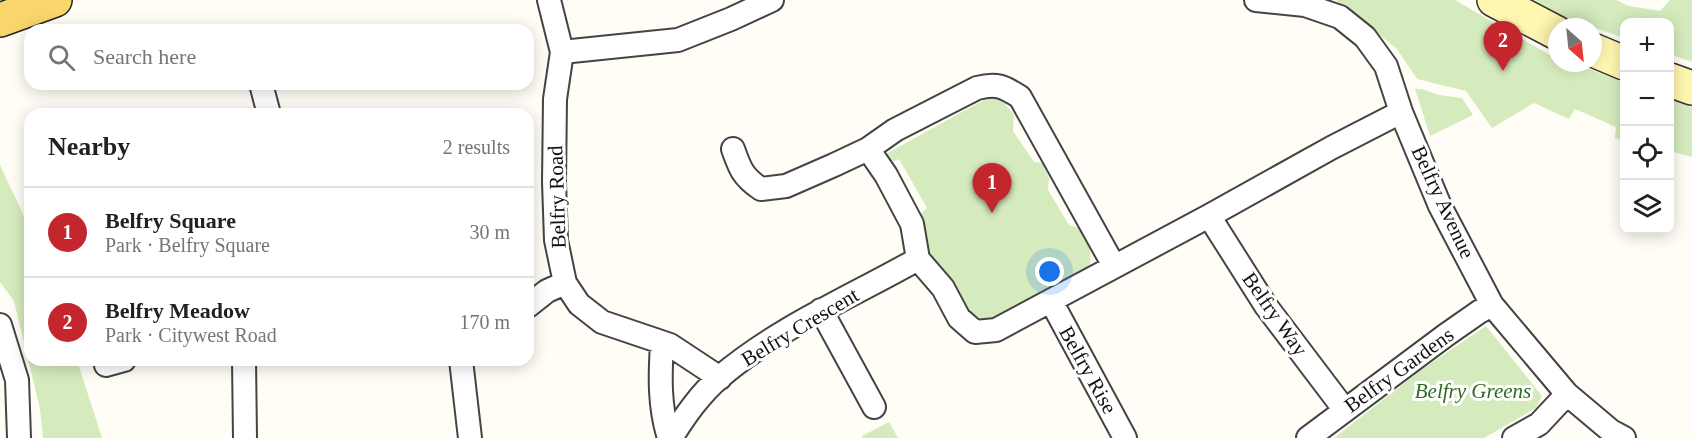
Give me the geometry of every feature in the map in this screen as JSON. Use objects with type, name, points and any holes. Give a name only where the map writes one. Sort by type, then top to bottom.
[{"type":"main road","points":[[0,20],[55,0]]},
{"type":"street","name":"Belfry Road","points":[[549,0],[562,52],[555,99],[554,182],[556,240],[565,282],[579,303],[602,322],[670,345],[720,378]]},
{"type":"street","points":[[562,52],[678,40],[772,0]]},
{"type":"street","name":"Belfry Avenue","points":[[1256,0],[1305,5],[1340,17],[1365,37],[1386,66],[1401,112],[1440,206],[1492,305],[1567,394],[1611,431],[1624,438]]},
{"type":"street","points":[[1494,0],[1548,28]]},
{"type":"street","points":[[1602,54],[1620,61]]},
{"type":"street","points":[[1674,81],[1692,88]]},
{"type":"street","points":[[733,149],[746,179],[761,189],[786,186],[868,149],[895,130],[977,88],[991,84],[1005,88],[1020,97],[1114,266]]},
{"type":"street","points":[[263,90],[267,108]]},
{"type":"street","points":[[868,149],[886,175],[912,224],[918,259],[943,288],[959,318],[975,332],[996,330],[1051,302],[1401,112]]},
{"type":"street","name":"Belfry Way","points":[[1209,216],[1266,306],[1344,409]]},
{"type":"street","name":"Belfry Crescent","points":[[670,438],[687,413],[720,378],[777,336],[918,259]]},
{"type":"street","points":[[534,302],[565,282]]},
{"type":"street","name":"Belfry Rise","points":[[1051,302],[1125,438]]},
{"type":"street","name":"Belfry Gardens","points":[[1308,438],[1344,409],[1492,305]]},
{"type":"street","points":[[821,310],[874,407]]},
{"type":"street","points":[[0,325],[17,380],[19,438]]},
{"type":"street","points":[[662,343],[659,385],[664,422],[670,438]]},
{"type":"street","points":[[244,366],[245,438]]},
{"type":"street","points":[[462,366],[470,438]]},
{"type":"street","points":[[1514,438],[1542,431],[1567,394]]},
{"type":"green space","points":[[1336,0],[1455,0],[1548,54],[1548,72],[1597,72],[1620,81],[1620,140],[1615,138],[1616,127],[1575,109],[1569,119],[1534,103],[1492,128],[1466,91],[1417,79],[1397,49]]},
{"type":"green space","points":[[1524,0],[1616,0],[1629,6],[1660,11],[1670,0],[1692,0],[1692,62],[1674,55],[1674,18],[1620,18],[1620,37],[1602,30],[1602,18],[1567,18]]},
{"type":"green space","points":[[1415,89],[1462,98],[1473,115],[1430,136]]},
{"type":"green space","points":[[989,97],[1002,100],[1014,115],[1013,131],[1034,162],[1042,163],[1049,178],[1048,190],[1069,225],[1079,228],[1089,247],[1091,257],[1089,268],[988,323],[972,318],[950,278],[927,257],[917,217],[927,208],[899,159],[887,164],[886,154]]},
{"type":"green space","points":[[1674,100],[1692,107],[1692,157],[1674,152]]},
{"type":"green space","points":[[0,165],[24,216],[24,343],[14,301],[0,282]]},
{"type":"green space","name":"Belfry Greens","points":[[1486,326],[1542,396],[1536,408],[1484,438],[1334,438],[1421,370]]},
{"type":"green space","points":[[30,366],[79,366],[102,438],[43,438],[40,409]]},
{"type":"green space","points":[[889,422],[898,438],[863,438],[862,436]]},
{"type":"place","name":"Belfry Meadow","points":[[1503,71]]},
{"type":"place","name":"Belfry Square","points":[[992,213]]}]
